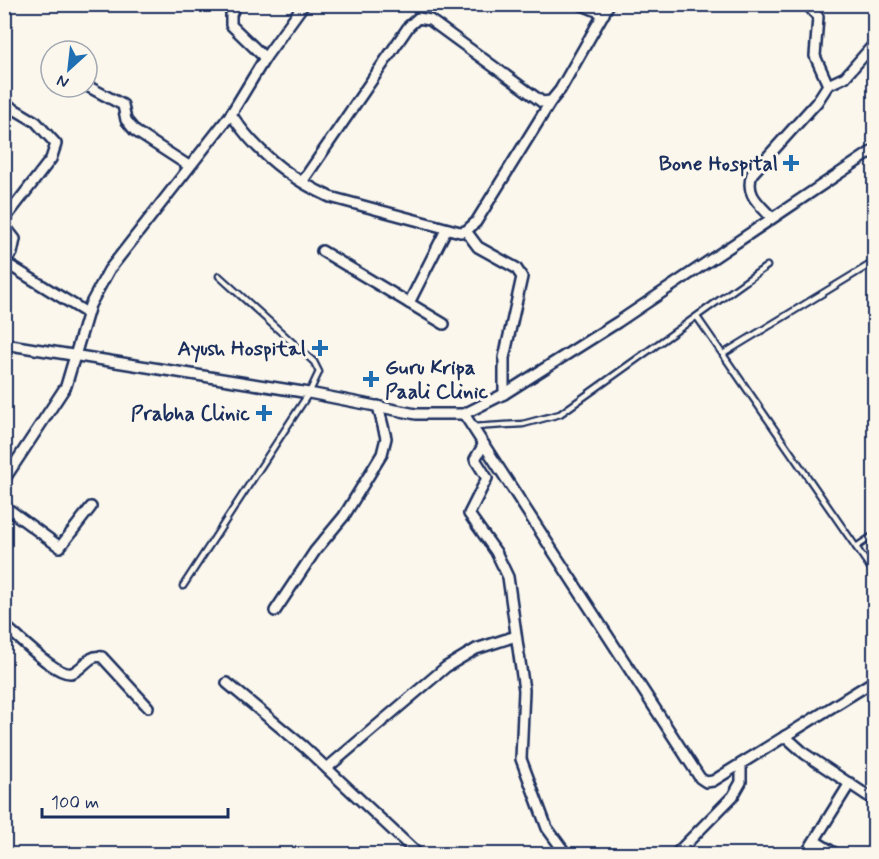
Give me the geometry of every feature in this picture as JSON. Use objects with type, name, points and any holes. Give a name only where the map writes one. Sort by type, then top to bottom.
[{"type":"street","points":[[236,4],[231,15],[231,25],[265,58]]},
{"type":"street","points":[[4,480],[61,396],[77,355],[87,313],[97,290],[121,252],[231,114],[265,58],[303,4]]},
{"type":"street","points":[[580,4],[604,14]]},
{"type":"street","points":[[231,114],[245,135],[267,157],[302,182],[330,197],[411,217],[446,230],[466,231],[476,222],[609,4]]},
{"type":"street","points":[[807,4],[818,17],[815,56],[828,85]]},
{"type":"street","points":[[302,182],[409,26],[418,18],[430,20],[532,98],[542,102],[551,100]]},
{"type":"street","points":[[771,217],[750,194],[748,184],[752,174],[817,102],[828,85],[845,77],[874,44]]},
{"type":"street","points":[[99,92],[123,105],[126,120],[135,131],[189,166]]},
{"type":"street","points":[[4,103],[36,122],[56,144],[51,159],[4,220]]},
{"type":"street","points":[[4,344],[309,393],[429,415],[464,414],[504,394],[618,322],[771,217],[874,150]]},
{"type":"street","points":[[4,225],[15,239],[12,253],[4,261],[87,313]]},
{"type":"street","points":[[409,303],[446,230]]},
{"type":"street","points":[[466,231],[478,247],[516,268],[522,277],[504,358],[504,394]]},
{"type":"street","points":[[322,251],[444,324]]},
{"type":"street","points":[[275,611],[315,551],[344,516],[382,454],[386,438],[378,406]]},
{"type":"street","points":[[464,414],[700,778],[705,782],[713,781],[874,681]]},
{"type":"street","points":[[484,444],[475,459],[487,478],[469,514],[504,565],[512,589],[524,690],[520,744],[523,769],[547,828],[566,855]]},
{"type":"street","points":[[4,506],[60,546],[91,507]]},
{"type":"street","points":[[4,625],[44,660],[69,674],[74,673],[92,657],[102,657],[148,706]]},
{"type":"street","points":[[327,768],[446,667],[476,649],[516,636]]},
{"type":"street","points":[[227,683],[327,768],[418,855]]},
{"type":"street","points":[[785,736],[805,754],[874,800]]},
{"type":"street","points":[[676,855],[733,796],[741,782],[741,764]]},
{"type":"street","points":[[806,855],[850,783]]},
{"type":"street","points":[[815,841],[836,855]]},
{"type":"lane","points":[[723,354],[874,262]]},
{"type":"lane","points":[[473,427],[524,424],[560,414],[767,266]]},
{"type":"lane","points":[[183,586],[317,378],[318,366],[219,276]]},
{"type":"lane","points":[[697,317],[874,573]]},
{"type":"lane","points":[[856,547],[874,535]]},
{"type":"place","name":"Bone Hospital","points":[[791,163]]},
{"type":"place","name":"Ayush Hospital","points":[[320,348]]},
{"type":"place","name":"Guru Kripa Paali Clinic","points":[[371,379]]},
{"type":"place","name":"Prabha Clinic","points":[[264,413]]}]
